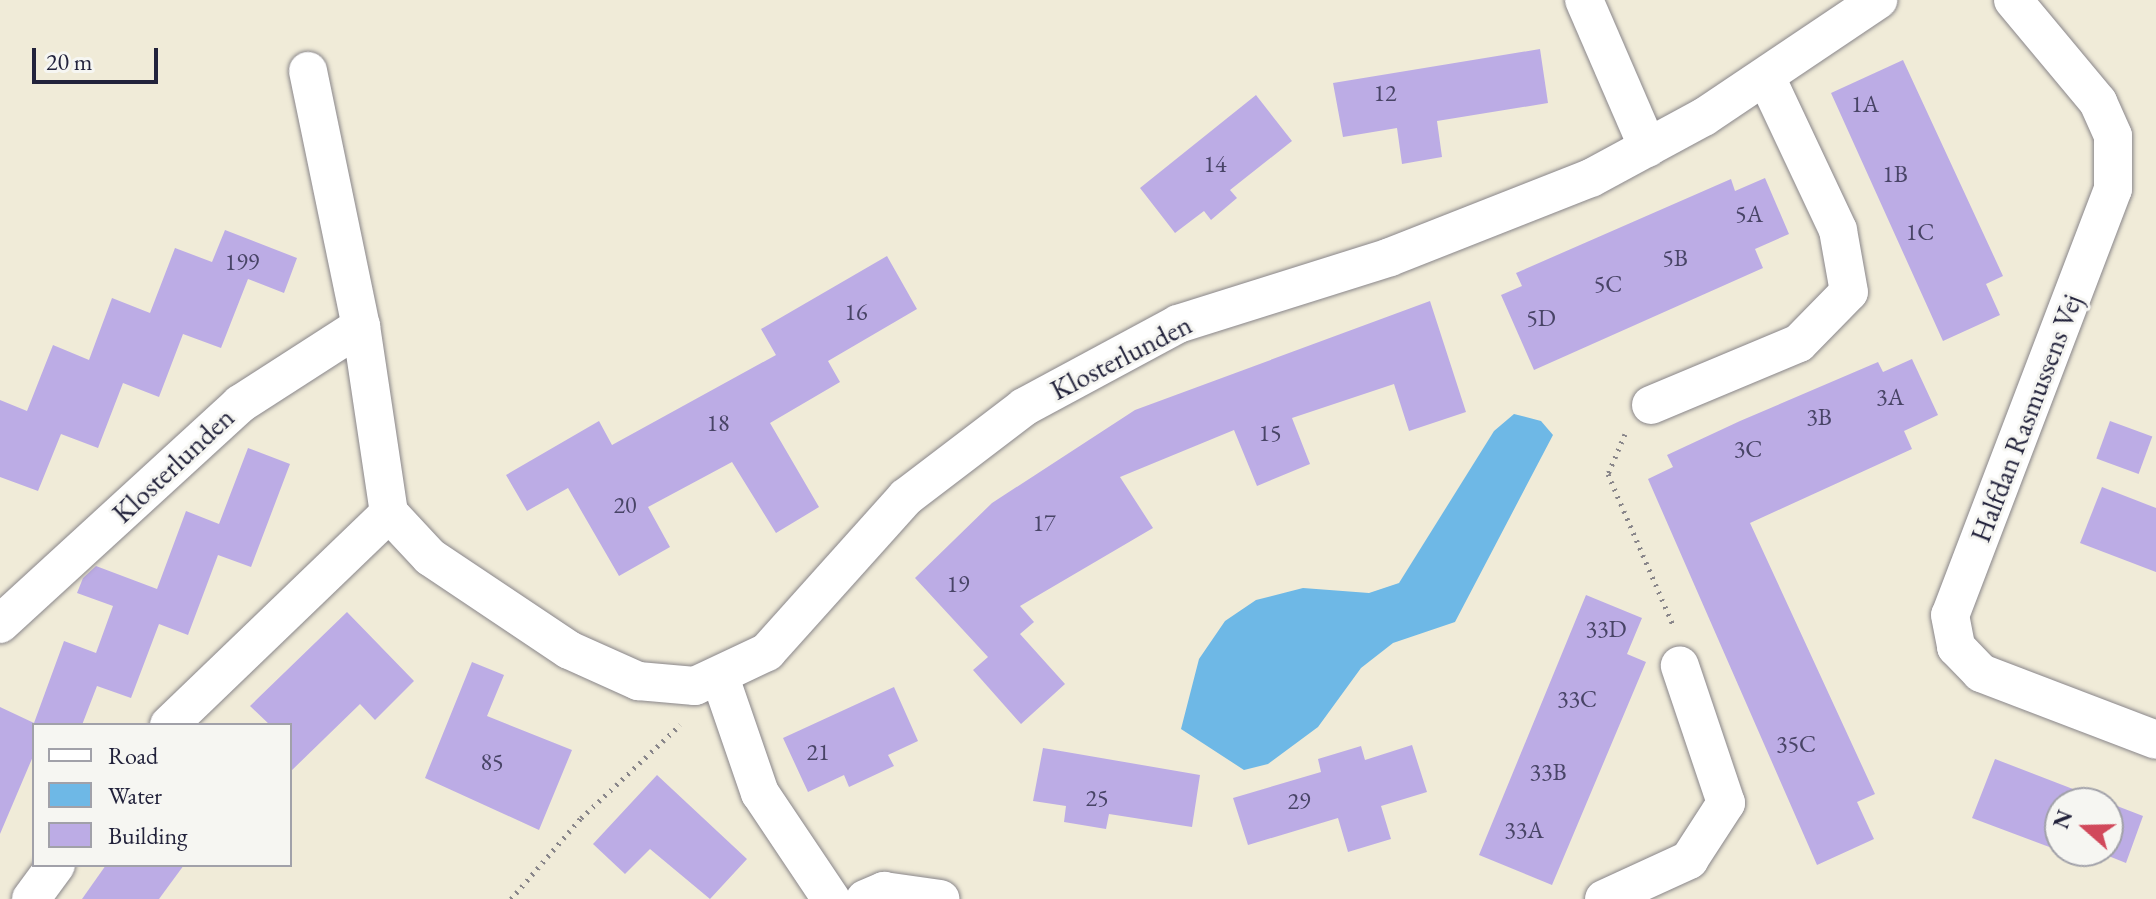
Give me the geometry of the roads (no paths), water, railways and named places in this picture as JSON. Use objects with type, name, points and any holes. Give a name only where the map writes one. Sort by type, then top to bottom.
[{"type":"street","points":[[1584,0],[1648,148]]},
{"type":"street","name":"Klosterlunden","points":[[721,680],[767,652],[906,497],[1024,407],[1178,324],[1390,257],[1591,178],[1648,148],[1766,77],[1878,0]]},
{"type":"street","name":"Halfdan Rasmussens Vej","points":[[2013,0],[2098,102],[2113,136],[2113,189],[1950,615],[1956,647],[1981,673],[2156,740]]},
{"type":"street","points":[[308,71],[361,326],[389,513],[430,557],[569,650],[638,681],[721,680],[760,793],[831,899]]},
{"type":"street","points":[[1651,405],[1799,343],[1849,292],[1838,230],[1766,77]]},
{"type":"street","name":"Klosterlunden","points":[[0,624],[240,404],[361,326]]},
{"type":"street","points":[[171,723],[389,513]]},
{"type":"street","points":[[1604,899],[1689,860],[1726,803],[1680,666]]},
{"type":"street","points":[[31,899],[55,867]]},
{"type":"street","points":[[0,887],[12,899]]},
{"type":"street","points":[[865,899],[884,891],[940,899]]},
{"type":"water","points":[[1514,414],[1541,421],[1553,435],[1455,622],[1393,643],[1361,668],[1318,727],[1268,764],[1244,770],[1181,729],[1199,659],[1225,621],[1256,600],[1303,588],[1369,593],[1399,583],[1494,431]]}]
